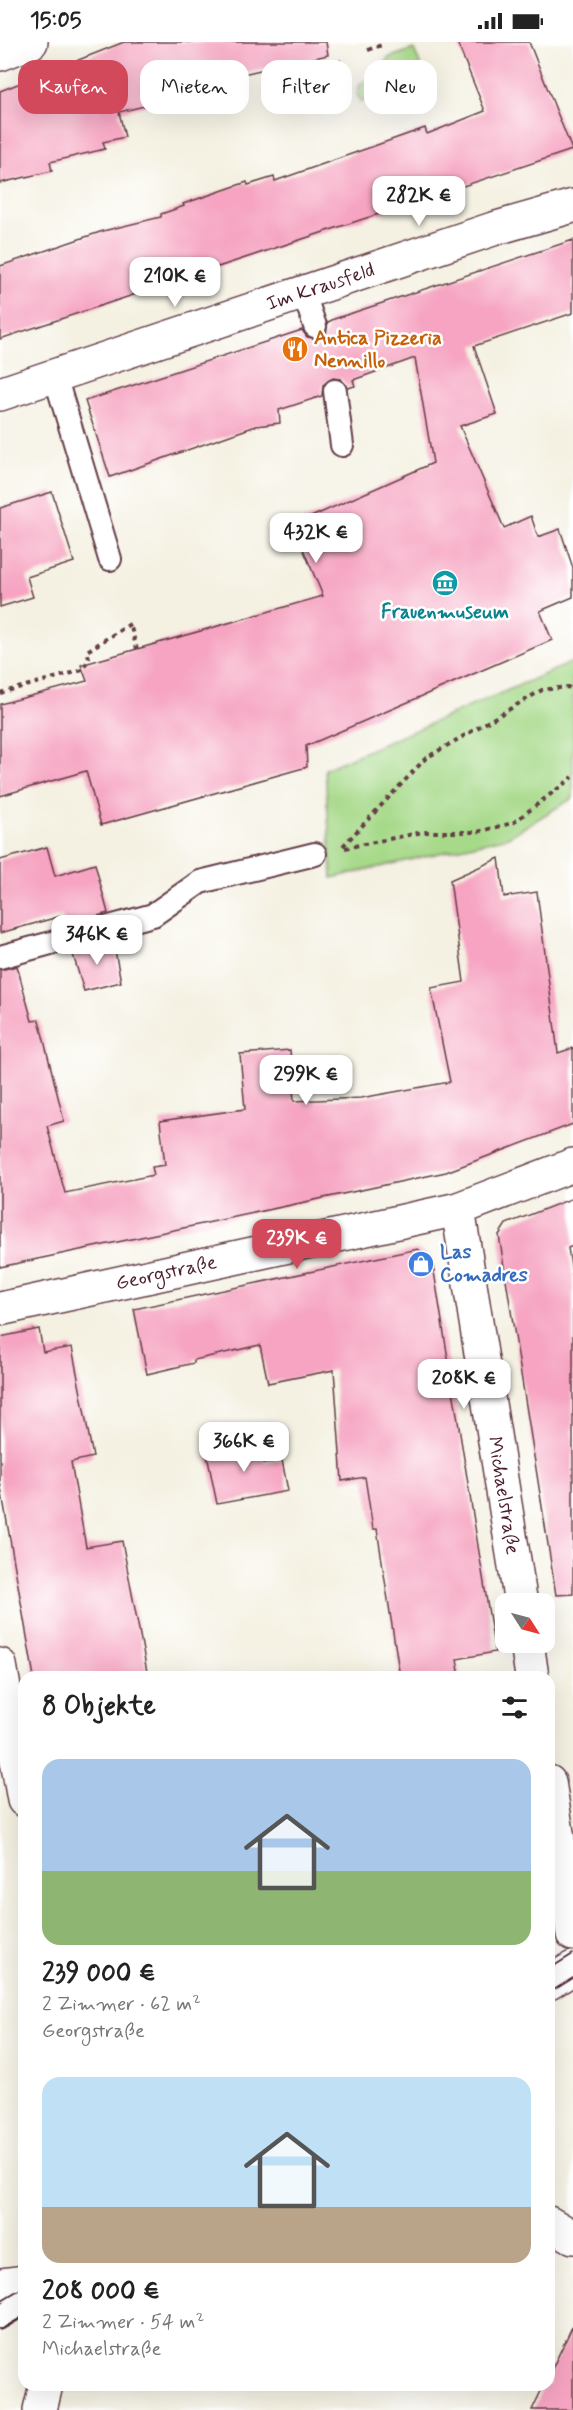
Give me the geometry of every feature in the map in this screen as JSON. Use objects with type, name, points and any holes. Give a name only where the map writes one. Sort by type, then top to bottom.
[{"type":"street","points":[[0,54],[31,42]]},
{"type":"street","name":"Im Krausfeld","points":[[0,394],[493,229],[573,206]]},
{"type":"street","name":"Georgstraße","points":[[0,1309],[458,1209],[573,1165]]},
{"type":"street","name":"Michaelstraße","points":[[458,1209],[519,1593]]},
{"type":"street","points":[[529,1653],[531,1671]]},
{"type":"street","points":[[0,1665],[18,1766]]},
{"type":"street","points":[[555,1820],[573,1934]]},
{"type":"street","points":[[555,1979],[573,1968]]},
{"type":"street","points":[[555,2226],[573,2237]]},
{"type":"street","points":[[0,2285],[18,2283]]},
{"type":"street","points":[[40,2410],[45,2391]]},
{"type":"lane","points":[[304,294],[315,326]]},
{"type":"lane","points":[[55,376],[110,559]]},
{"type":"lane","points":[[335,391],[342,445]]},
{"type":"lane","points":[[0,957],[153,915],[200,882],[315,854]]},
{"type":"lane","points":[[0,2317],[18,2307]]},
{"type":"path","points":[[368,50],[382,45]]},
{"type":"path","points":[[0,693],[83,670],[89,658],[87,651],[130,624],[137,649]]},
{"type":"path","points":[[573,691],[568,687],[542,690],[426,758],[340,849],[423,832],[477,832],[513,824],[573,777]]},
{"type":"green space","points":[[414,49],[418,60],[387,60]]},
{"type":"green space","points":[[364,82],[364,101],[360,102],[357,93],[360,84]]},
{"type":"green space","points":[[573,662],[573,798],[508,837],[332,878],[325,769]]},
{"type":"building","points":[[124,42],[326,42],[328,55],[306,60],[261,60],[261,70],[249,73],[249,60],[140,60],[140,107],[128,110],[128,60],[78,60]]},
{"type":"building","points":[[457,42],[529,42],[572,150],[0,339],[0,266],[103,231],[161,217],[161,214],[184,206],[183,204],[247,182],[248,185],[274,177],[275,181],[425,128],[427,134],[485,111]]},
{"type":"building","points":[[18,84],[18,114],[119,114],[125,137],[103,142],[105,149],[50,162],[52,171],[0,183],[0,91]]},
{"type":"building","points":[[573,240],[573,313],[474,346],[497,414],[460,426],[504,528],[531,516],[538,537],[560,529],[573,568],[573,597],[540,611],[552,640],[306,746],[307,767],[101,825],[86,771],[0,796],[0,704],[87,681],[81,665],[323,596],[293,525],[433,463],[415,358],[353,380],[355,386],[348,388],[341,379],[333,378],[323,385],[322,396],[279,410],[280,423],[256,426],[110,477],[85,401],[302,330],[307,337],[319,339],[326,334],[328,322],[334,319]]},
{"type":"building","points":[[52,492],[74,562],[27,577],[33,597],[0,607],[0,508]]},
{"type":"building","points":[[47,847],[55,876],[95,864],[108,913],[65,925],[62,916],[0,933],[0,860]]},
{"type":"building","points":[[499,858],[504,897],[537,892],[558,1053],[573,1048],[573,1124],[446,1172],[0,1267],[0,970],[17,966],[32,1021],[39,1020],[64,1121],[47,1126],[65,1193],[154,1175],[152,1167],[165,1165],[160,1121],[245,1109],[240,1054],[290,1050],[294,1101],[361,1098],[450,1082],[431,988],[464,982],[450,880]]},
{"type":"building","points":[[113,940],[121,982],[84,991],[72,951]]},
{"type":"building","points":[[573,1198],[573,1246],[568,1248],[573,1278],[573,1594],[556,1595],[499,1235],[506,1224]]},
{"type":"building","points":[[418,1249],[432,1259],[495,1652],[457,1659],[459,1671],[399,1671],[377,1529],[373,1529],[365,1477],[342,1481],[334,1370],[268,1383],[260,1345],[194,1360],[194,1363],[147,1374],[134,1309]]},
{"type":"building","points":[[39,1329],[43,1352],[72,1347],[93,1457],[71,1462],[86,1547],[122,1541],[147,1671],[33,1671],[0,1482],[0,1337]]},
{"type":"building","points":[[259,1439],[264,1463],[282,1460],[288,1491],[217,1504],[206,1450]]},
{"type":"building","points":[[573,2325],[573,2410],[532,2410],[541,2391],[555,2391],[555,2362]]},
{"type":"tram line","points":[[555,1965],[573,1954]]},
{"type":"tram line","points":[[555,1989],[573,1978]]},
{"type":"tram line","points":[[0,2301],[18,2290]]},
{"type":"tram line","points":[[0,2330],[18,2320]]},
{"type":"place","name":"Antica Pizzeria Nennillo","points":[[295,349]]},
{"type":"place","name":"Frauenmuseum","points":[[445,583]]},
{"type":"place","name":"Las Comadres","points":[[421,1264]]}]
